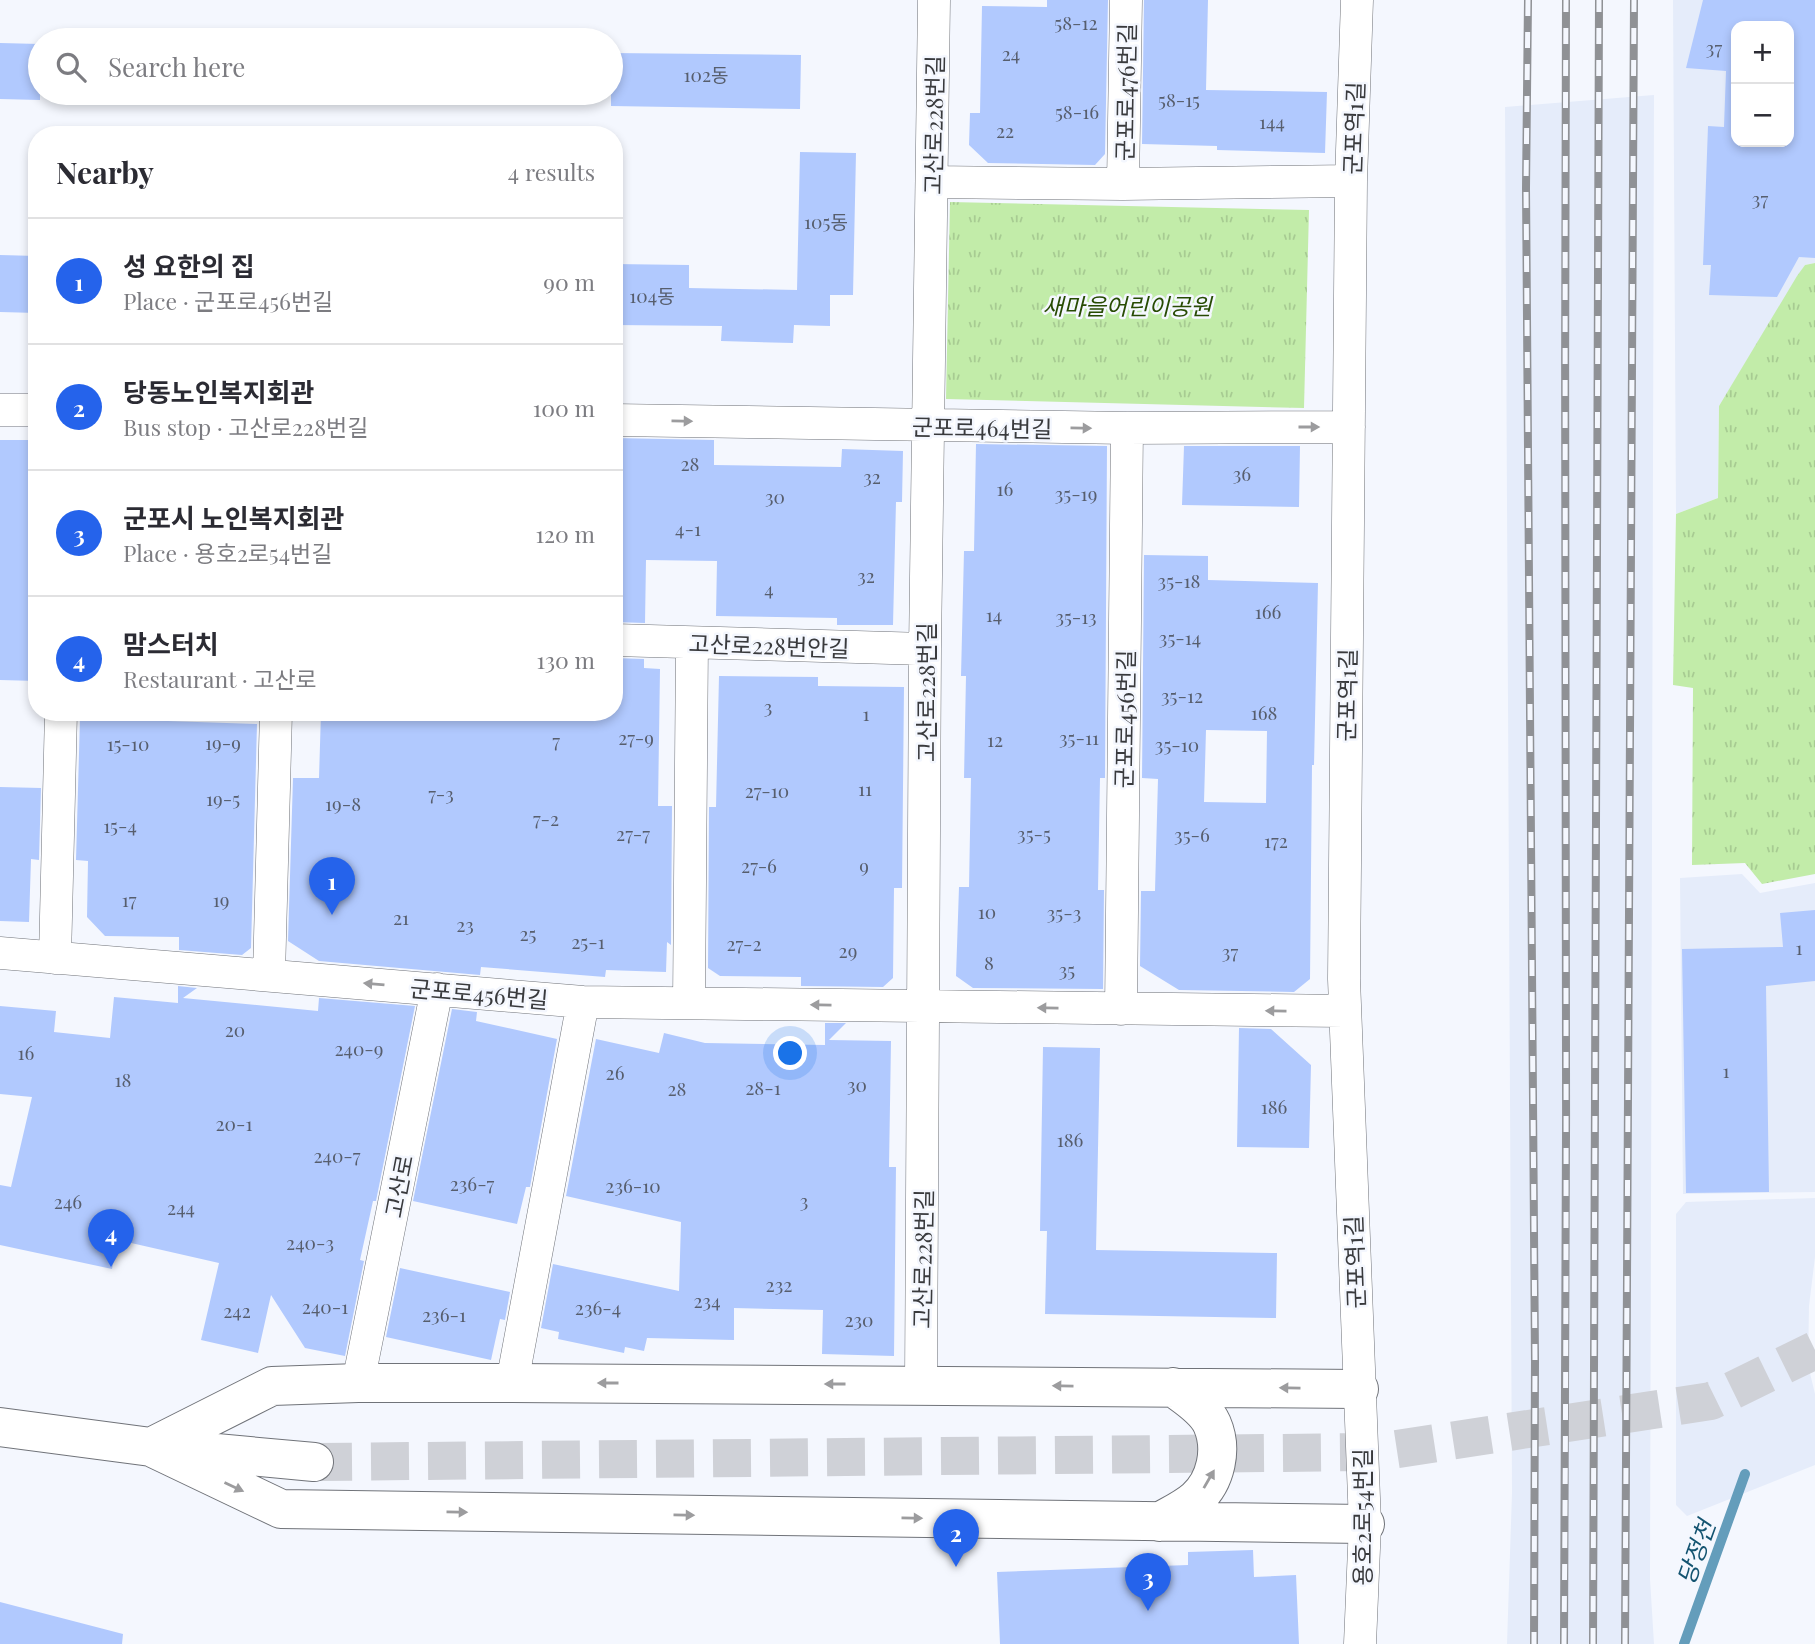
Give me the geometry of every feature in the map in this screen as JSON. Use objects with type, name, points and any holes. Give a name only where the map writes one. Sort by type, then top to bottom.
[{"type":"street","name":"고산로228번길","points":[[921,1384],[925,649],[934,0]]},
{"type":"street","name":"군포로476번길","points":[[1123,184],[1126,0]]},
{"type":"street","name":"군포역1길","points":[[1357,0],[1351,181],[1344,1011],[1359,1389]]},
{"type":"street","points":[[932,182],[1123,184],[1351,181]]},
{"type":"street","points":[[0,410],[28,410]]},
{"type":"street","name":"군포로464번길","points":[[623,420],[1127,429],[1349,427]]},
{"type":"street","name":"군포로456번길","points":[[1121,1009],[1127,429]]},
{"type":"street","name":"고산로228번안길","points":[[623,640],[925,649]]},
{"type":"street","points":[[689,1003],[692,643]]},
{"type":"street","points":[[54,958],[61,721]]},
{"type":"street","points":[[269,975],[276,721]]},
{"type":"street","name":"군포로456번길","points":[[0,953],[583,1002],[1344,1011]]},
{"type":"street","name":"고산로","points":[[358,1383],[437,989]]},
{"type":"street","points":[[512,1383],[583,1002]]},
{"type":"street","points":[[151,1447],[272,1386],[358,1383],[921,1384],[1359,1389]]},
{"type":"street","points":[[1159,1522],[1196,1499],[1215,1474],[1217,1453],[1212,1424],[1201,1409],[1173,1387]]},
{"type":"street","name":"용호2로54번길","points":[[1359,1389],[1365,1524],[1360,1644]]},
{"type":"street","points":[[0,1427],[151,1447],[314,1462]]},
{"type":"street","points":[[151,1447],[281,1509],[1365,1524]]},
{"type":"shaded area","points":[[1673,0],[1815,0],[1815,263],[1805,265],[1719,406],[1718,498],[1676,514]]},
{"type":"shaded area","points":[[1654,95],[1650,1579],[1654,1644],[1507,1644],[1512,1493],[1505,107]]},
{"type":"shaded area","points":[[1742,874],[1760,893],[1815,883],[1815,1192],[1683,1194],[1680,878]]},
{"type":"shaded area","points":[[1815,1198],[1815,1257],[1809,1306],[1808,1365],[1815,1394],[1815,1465],[1687,1516],[1676,1505],[1676,1214],[1686,1202]]},
{"type":"green space","name":"새마을어린이공원","points":[[950,202],[1309,210],[1304,408],[946,399]]},
{"type":"green space","points":[[1815,263],[1815,874],[1762,884],[1745,863],[1692,865],[1693,688],[1673,685],[1676,514],[1718,498],[1719,406],[1797,276],[1805,265]]},
{"type":"building","points":[[1047,0],[1108,0],[1105,154],[1095,165],[988,163],[969,145],[970,113],[980,113],[982,6],[1047,7]]},
{"type":"building","points":[[1144,0],[1208,0],[1206,90],[1327,92],[1325,153],[1217,150],[1217,146],[1142,144]]},
{"type":"building","points":[[1703,0],[1815,0],[1815,258],[1799,257],[1777,297],[1709,295],[1711,265],[1703,265],[1708,126],[1724,127],[1726,71],[1686,68]]},
{"type":"building","points":[[0,43],[28,44],[28,100],[0,99]]},
{"type":"building","points":[[623,53],[801,55],[800,109],[611,106],[623,105]]},
{"type":"building","points":[[800,152],[856,153],[853,295],[830,295],[830,326],[794,325],[793,343],[721,341],[722,326],[623,325],[623,264],[689,265],[689,288],[797,290]]},
{"type":"building","points":[[0,255],[28,256],[28,313],[0,312]]},
{"type":"building","points":[[623,438],[714,440],[714,465],[841,467],[842,449],[903,451],[902,502],[896,502],[893,625],[837,625],[837,618],[716,616],[717,561],[646,560],[645,623],[623,622]]},
{"type":"building","points":[[0,440],[28,440],[28,681],[0,680]]},
{"type":"building","points":[[976,444],[1107,446],[1105,778],[1100,778],[1098,890],[1104,890],[1103,989],[973,988],[956,976],[959,887],[969,887],[971,778],[964,778],[966,676],[961,676],[964,551],[974,551]]},
{"type":"building","points":[[1184,446],[1300,446],[1299,507],[1182,505]]},
{"type":"building","points":[[1144,555],[1208,556],[1208,580],[1318,583],[1312,765],[1310,979],[1294,992],[1179,990],[1140,966],[1141,891],[1155,891],[1158,779],[1142,778]],"holes":[[[1206,730],[1267,731],[1266,803],[1204,802]]]},
{"type":"building","points":[[623,658],[644,659],[644,668],[660,669],[658,806],[672,806],[671,945],[667,942],[666,972],[606,970],[605,977],[481,967],[480,975],[319,961],[288,941],[293,778],[319,778],[321,721],[623,721]]},
{"type":"building","points":[[719,676],[818,677],[818,686],[904,687],[902,888],[894,888],[893,978],[883,987],[801,986],[801,977],[720,976],[708,968],[709,807],[716,807]]},
{"type":"building","points":[[80,721],[257,724],[251,948],[242,955],[179,950],[179,937],[105,936],[87,917],[88,861],[76,860]]},
{"type":"building","points":[[0,787],[41,788],[39,860],[31,859],[29,922],[0,921]]},
{"type":"building","points":[[1815,910],[1815,981],[1766,986],[1769,1192],[1686,1193],[1682,949],[1783,947],[1780,913]]},
{"type":"building","points":[[178,986],[197,988],[183,998],[318,1011],[319,998],[415,1006],[376,1201],[373,1201],[360,1260],[364,1261],[345,1356],[305,1348],[271,1295],[258,1353],[201,1340],[219,1263],[118,1240],[112,1269],[0,1245],[0,1185],[11,1187],[32,1097],[0,1094],[0,1006],[56,1011],[54,1032],[110,1038],[114,997],[178,1003]]},
{"type":"building","points":[[452,1009],[477,1012],[476,1021],[557,1039],[530,1187],[526,1187],[517,1224],[413,1201]]},
{"type":"building","points":[[825,1023],[846,1023],[829,1040],[891,1041],[889,1167],[896,1167],[894,1356],[822,1354],[823,1310],[734,1308],[734,1340],[647,1338],[644,1351],[625,1347],[624,1353],[558,1339],[559,1332],[541,1328],[553,1264],[679,1291],[681,1222],[566,1196],[596,1039],[659,1053],[664,1033],[705,1043],[825,1045]]},
{"type":"building","points":[[1239,1028],[1271,1029],[1311,1065],[1309,1148],[1237,1147]]},
{"type":"building","points":[[1043,1047],[1100,1048],[1096,1250],[1277,1253],[1276,1318],[1045,1314],[1047,1231],[1040,1231]]},
{"type":"building","points":[[400,1268],[510,1292],[505,1320],[500,1319],[491,1360],[386,1337]]},
{"type":"building","points":[[1253,1550],[1254,1577],[1296,1575],[1299,1644],[1000,1644],[997,1572],[1188,1565],[1188,1552]]},
{"type":"building","points":[[0,1602],[123,1634],[122,1644],[0,1644]]},
{"type":"waterway","name":"당정천","points":[[1684,1644],[1745,1474]]},
{"type":"tunnel","points":[[314,1462],[1378,1452],[1711,1401],[1815,1350]]},
{"type":"railway","points":[[1528,0],[1526,188],[1535,1361],[1534,1644]]},
{"type":"railway","points":[[1564,1644],[1566,0]]},
{"type":"railway","points":[[1593,1644],[1599,0]]},
{"type":"railway","points":[[1625,1644],[1634,0]]},
{"type":"place","name":"성 요한의 집","points":[[332,915]]},
{"type":"place","name":"맘스터치","points":[[111,1267]]},
{"type":"place","name":"당동노인복지회관","points":[[956,1567]]},
{"type":"place","name":"군포시 노인복지회관","points":[[1148,1611]]}]
